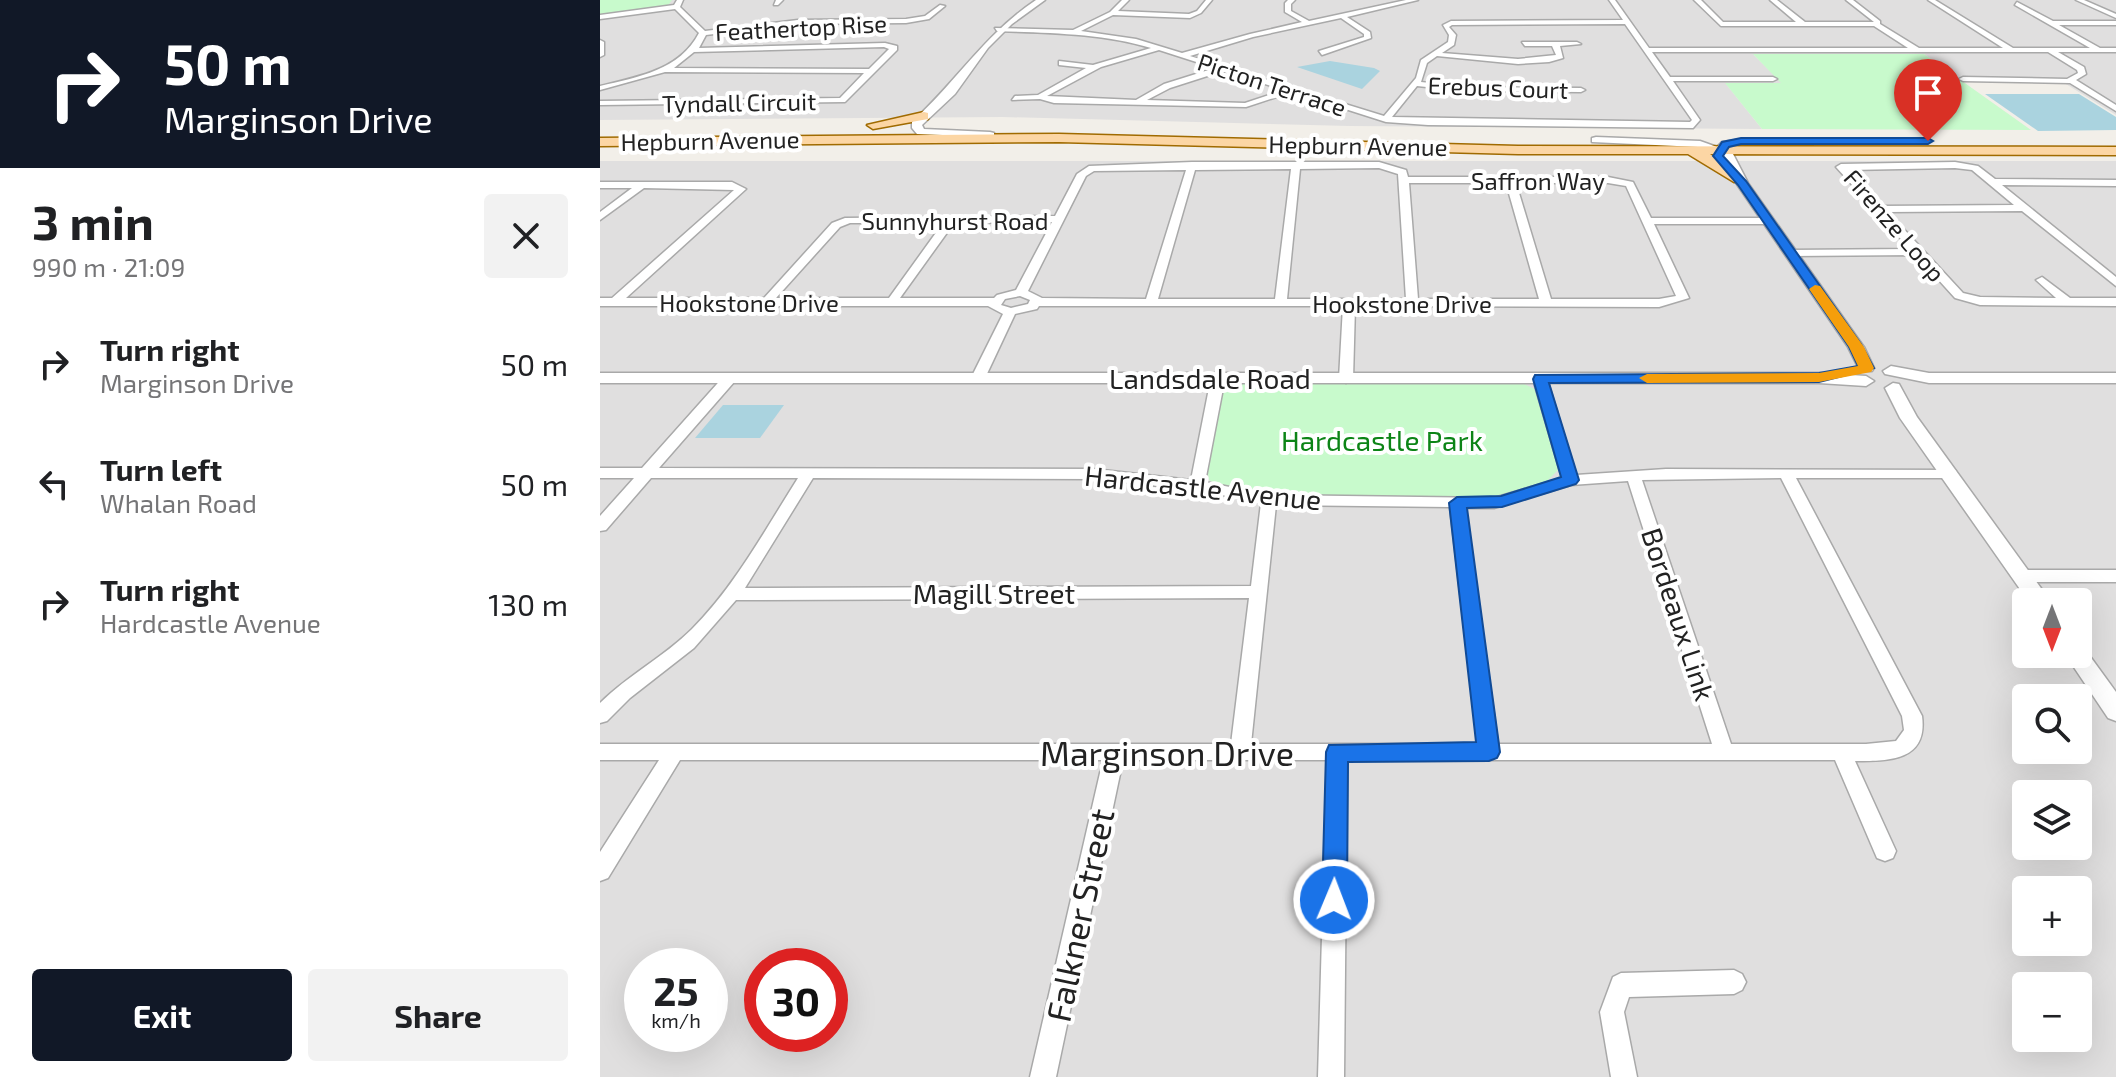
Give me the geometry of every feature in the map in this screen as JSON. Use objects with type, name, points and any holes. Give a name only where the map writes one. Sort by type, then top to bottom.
[{"type":"main road","points":[[942,108],[939,121],[953,128]]},
{"type":"main road","name":"Hepburn Avenue","points":[[600,132],[921,122],[953,128],[1596,140],[2116,141]]},
{"type":"main road","name":"Hepburn Avenue","points":[[600,142],[1059,138],[1688,151],[2116,151]]},
{"type":"main road","points":[[1688,151],[1737,175],[1757,155],[1826,150]]},
{"type":"street","points":[[881,138],[921,122],[951,92],[985,46],[984,42],[1034,0]]},
{"type":"street","points":[[1000,29],[1041,0]]},
{"type":"street","points":[[1074,32],[1112,13],[1126,0]]},
{"type":"street","points":[[1112,13],[1190,16],[1199,12],[1209,0]]},
{"type":"street","points":[[1292,0],[1288,3],[1288,12],[1307,22]]},
{"type":"street","points":[[1184,55],[1307,22],[1415,0]]},
{"type":"street","points":[[1612,0],[1667,79],[1773,79]]},
{"type":"street","points":[[1697,0],[1721,24],[1875,24],[1917,50]]},
{"type":"street","points":[[1773,0],[1803,24]]},
{"type":"street","points":[[1849,0],[1878,22],[1875,24]]},
{"type":"street","points":[[1931,0],[2011,50]]},
{"type":"street","points":[[2079,0],[2116,16]]},
{"type":"street","points":[[600,17],[678,3],[703,33],[694,50],[664,70]]},
{"type":"street","points":[[2017,4],[2098,50]]},
{"type":"street","name":"Feathertop Rise","points":[[703,33],[798,22],[906,21],[927,18],[942,6]]},
{"type":"street","points":[[1322,53],[1367,38],[1368,33],[1362,27],[1342,16]]},
{"type":"street","points":[[1386,119],[1423,74],[1424,62],[1454,38],[1445,26],[1451,23],[1627,22]]},
{"type":"street","points":[[2052,23],[2116,23]]},
{"type":"street","name":"Picton Terrace","points":[[1000,29],[1074,32],[1159,47],[1386,119],[1443,123],[1693,125],[1696,120],[1667,79]]},
{"type":"street","points":[[600,42],[600,55]]},
{"type":"street","points":[[1525,44],[1577,44]]},
{"type":"street","name":"Tyndall Circuit","points":[[600,103],[842,100],[893,46],[694,50]]},
{"type":"street","points":[[1435,54],[1485,60],[1549,60],[1560,56],[1556,46]]},
{"type":"street","points":[[1040,97],[1093,67],[1159,47]]},
{"type":"street","points":[[1647,50],[2116,50]]},
{"type":"street","points":[[2049,50],[2081,69],[2082,73],[2072,81]]},
{"type":"street","points":[[1062,63],[1093,67]]},
{"type":"street","points":[[1140,101],[1167,86],[1224,68]]},
{"type":"street","points":[[600,88],[664,70],[871,71]]},
{"type":"street","points":[[1963,79],[2072,81],[2116,109]]},
{"type":"street","name":"Erebus Court","points":[[1416,84],[1465,89],[1581,90]]},
{"type":"street","points":[[1015,98],[1246,105],[1291,90]]},
{"type":"street","points":[[921,122],[925,125],[942,108],[953,96],[951,92]]},
{"type":"street","points":[[921,122],[921,132],[935,135],[1059,138]]},
{"type":"street","points":[[1596,140],[1693,143],[1720,151]]},
{"type":"street","points":[[1741,141],[1726,144],[1718,156],[1737,175],[1856,347],[1892,378],[1909,418]]},
{"type":"street","points":[[1151,302],[1192,165]]},
{"type":"street","points":[[1281,302],[1296,165]]},
{"type":"street","points":[[1021,292],[1082,174],[1092,168],[1387,166],[1400,169],[1404,180],[1412,303]]},
{"type":"street","name":"Firenze Loop","points":[[1996,182],[1981,170],[1966,166],[1841,167],[1959,296],[1980,301],[2116,302]]},
{"type":"street","name":"Saffron Way","points":[[1404,180],[1624,182],[1632,186],[1650,221]]},
{"type":"street","points":[[1510,180],[1546,303]]},
{"type":"street","points":[[1996,182],[2116,183]]},
{"type":"street","points":[[1996,182],[2116,283]]},
{"type":"street","points":[[600,185],[732,185],[741,189],[615,302]]},
{"type":"street","points":[[600,217],[642,185]]},
{"type":"street","points":[[1879,209],[2026,208]]},
{"type":"street","points":[[892,302],[951,219]]},
{"type":"street","name":"Sunnyhurst Road","points":[[767,302],[836,225],[849,220],[1060,219]]},
{"type":"street","points":[[1650,221],[1766,221]]},
{"type":"street","name":"Hookstone Drive","points":[[1036,302],[1670,303],[1683,298],[1650,221]]},
{"type":"street","points":[[1790,253],[1918,252]]},
{"type":"street","points":[[2042,280],[2066,301]]},
{"type":"street","points":[[1021,292],[1034,295],[1036,302],[1028,309],[1010,312],[996,309],[995,302],[1006,294],[1021,292]]},
{"type":"street","name":"Hookstone Drive","points":[[600,302],[995,302]]},
{"type":"street","points":[[1346,379],[1349,303]]},
{"type":"street","points":[[978,378],[1010,312]]},
{"type":"street","points":[[1856,347],[1867,376],[1909,418],[2030,588]]},
{"type":"street","name":"Landsdale Road","points":[[600,378],[2116,378]]},
{"type":"street","points":[[600,526],[730,378]]},
{"type":"street","points":[[1197,485],[1218,378]]},
{"type":"street","points":[[1540,379],[1570,480]]},
{"type":"street","name":"Hardcastle Avenue","points":[[600,473],[1103,474],[1197,485],[1269,500],[1457,503],[1502,502],[1570,480],[1950,473]]},
{"type":"street","points":[[600,715],[622,693],[688,644],[730,594],[808,474]]},
{"type":"street","name":"Marginson Drive","points":[[600,752],[1841,752],[1903,748],[1913,740],[1915,729],[1786,474]]},
{"type":"street","name":"Bordeaux Link","points":[[1634,478],[1724,751]]},
{"type":"street","points":[[1240,752],[1269,500]]},
{"type":"street","points":[[1457,503],[1489,752]]},
{"type":"street","points":[[2022,576],[2116,576]]},
{"type":"street","name":"Magill Street","points":[[730,594],[1258,592]]},
{"type":"street","points":[[2086,668],[2116,711]]},
{"type":"street","points":[[600,871],[675,752]]},
{"type":"street","points":[[1331,1077],[1337,752]]},
{"type":"street","points":[[1841,752],[1885,851]]},
{"type":"street","name":"Falkner Street","points":[[1043,1077],[1115,753]]},
{"type":"street","points":[[1624,1077],[1612,1012],[1621,985],[1734,982]]},
{"type":"shaded area","points":[[600,0],[2116,0],[2116,115],[2061,81],[1963,82],[1924,54],[1754,55],[1782,83],[1726,84],[1762,129],[1350,126],[1002,117],[600,120]]},
{"type":"shaded area","points":[[600,161],[2116,161],[2116,1077],[600,1077]]},
{"type":"green space","points":[[600,0],[672,0],[667,7],[600,15]]},
{"type":"green space","points":[[1753,54],[1924,54],[2031,130],[1762,129],[1725,83],[1781,83]]},
{"type":"green space","name":"Hardcastle Park","points":[[1239,383],[1522,383],[1537,390],[1558,470],[1543,485],[1497,498],[1304,498],[1218,486],[1209,480],[1207,469],[1222,392]]},
{"type":"water","points":[[1330,61],[1380,71],[1362,89],[1297,67]]},
{"type":"water","points":[[1985,94],[2079,94],[2116,117],[2116,130],[2038,131]]},
{"type":"water","points":[[723,405],[784,405],[760,438],[695,438]]},
{"type":"slow traffic","points":[[1647,378],[1819,378],[1862,371],[1866,368],[1856,347],[1815,289]]},
{"type":"route","points":[[1334,900],[1337,752],[1489,752],[1457,503],[1502,502],[1570,480],[1564,469],[1540,379],[1819,378],[1862,371],[1866,368],[1856,347],[1742,183],[1734,178],[1718,156],[1726,144],[1741,141],[1928,141]]}]
